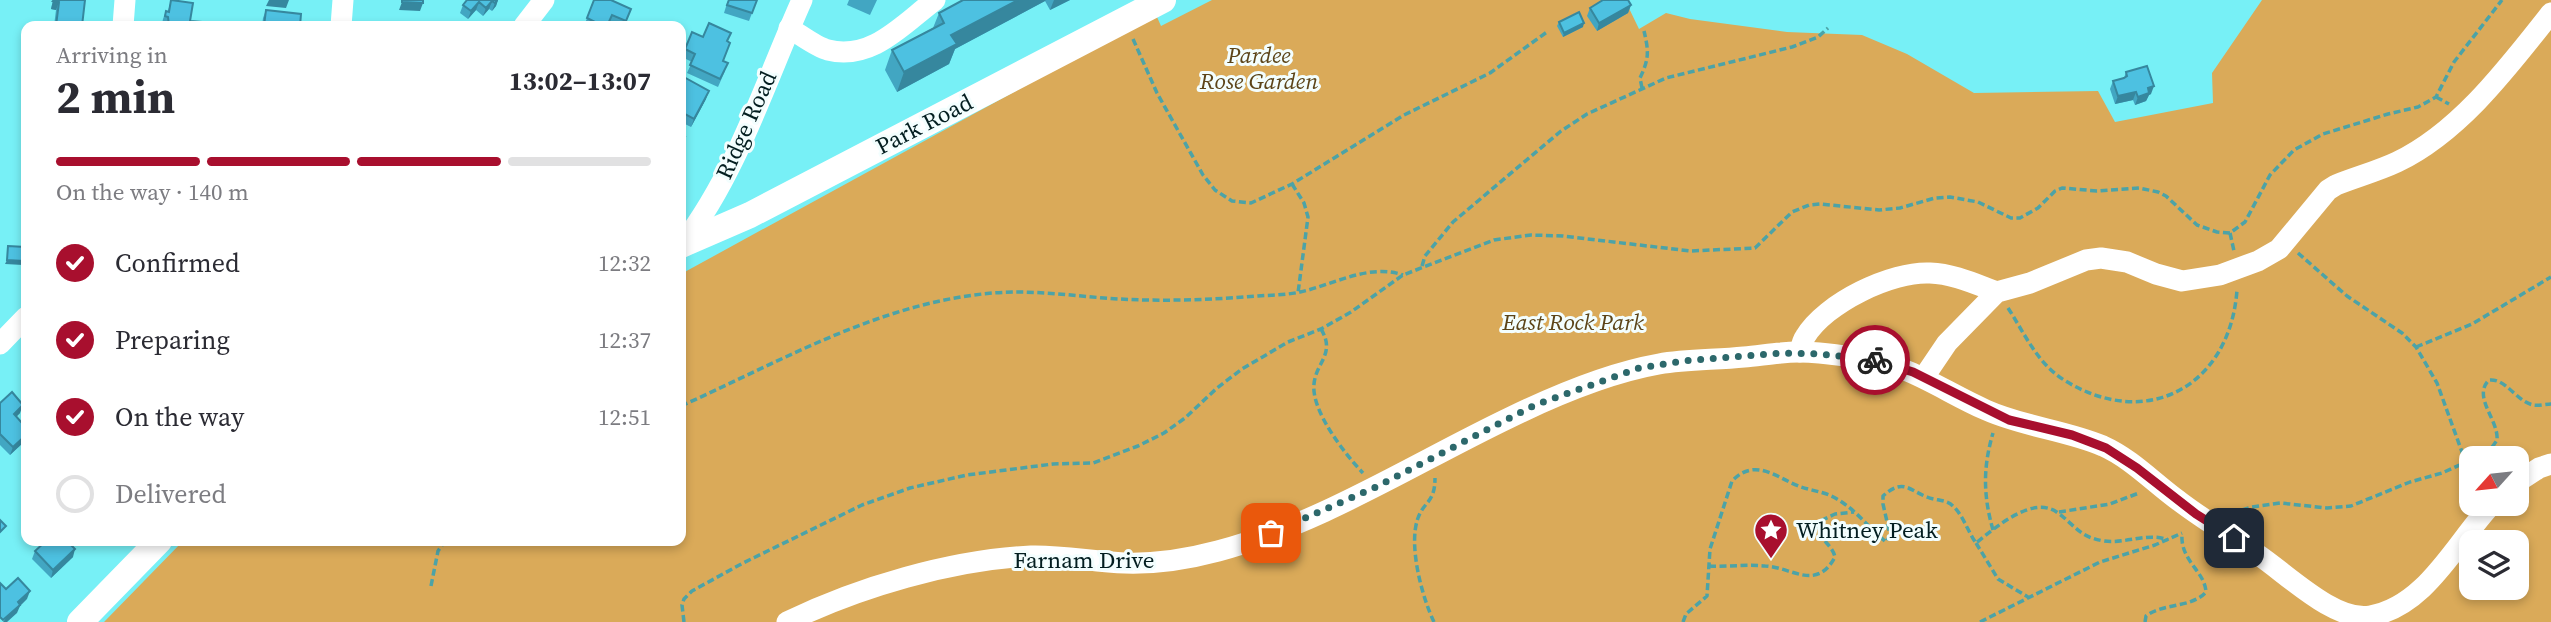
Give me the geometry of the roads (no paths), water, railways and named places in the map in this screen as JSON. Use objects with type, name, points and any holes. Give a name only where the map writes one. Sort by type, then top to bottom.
[{"type":"main road","name":"Park Road","points":[[686,242],[750,215],[1163,0]]},
{"type":"main road","points":[[80,622],[154,546]]},
{"type":"street","points":[[123,21],[125,0]]},
{"type":"street","points":[[341,21],[343,0]]},
{"type":"street","points":[[528,21],[544,0]]},
{"type":"street","name":"Ridge Road","points":[[686,239],[702,217],[724,177],[802,0]]},
{"type":"street","points":[[897,32],[909,0]]},
{"type":"street","points":[[789,28],[828,50],[863,51],[897,32],[935,0]]},
{"type":"street","points":[[1924,377],[1947,343],[1997,292],[2030,283],[2086,260],[2101,258],[2127,262],[2156,274],[2189,282],[2239,268],[2283,246],[2328,190],[2398,162],[2453,123],[2488,89],[2551,13]]},
{"type":"street","points":[[1800,352],[1804,338],[1825,315],[1869,288],[1902,276],[1914,273],[1945,274],[1997,292]]},
{"type":"street","points":[[0,344],[21,322]]},
{"type":"street","name":"Farnam Drive","points":[[787,622],[872,588],[941,570],[998,560],[1042,556],[1125,563],[1196,556],[1271,533],[1376,487],[1535,405],[1639,368],[1683,361],[1800,352],[1872,360],[1897,366],[1998,415],[2072,435],[2106,448],[2120,455],[2204,519],[2338,611],[2365,617],[2400,605],[2425,587],[2481,516]]},
{"type":"street","points":[[2529,474],[2551,464]]},
{"type":"place","name":"Whitney Peak","points":[[1771,560]]},
{"type":"park label","name":"Pardee Rose Garden","points":[[1259,68]]},
{"type":"park label","name":"East Rock Park","points":[[1573,322]]}]
